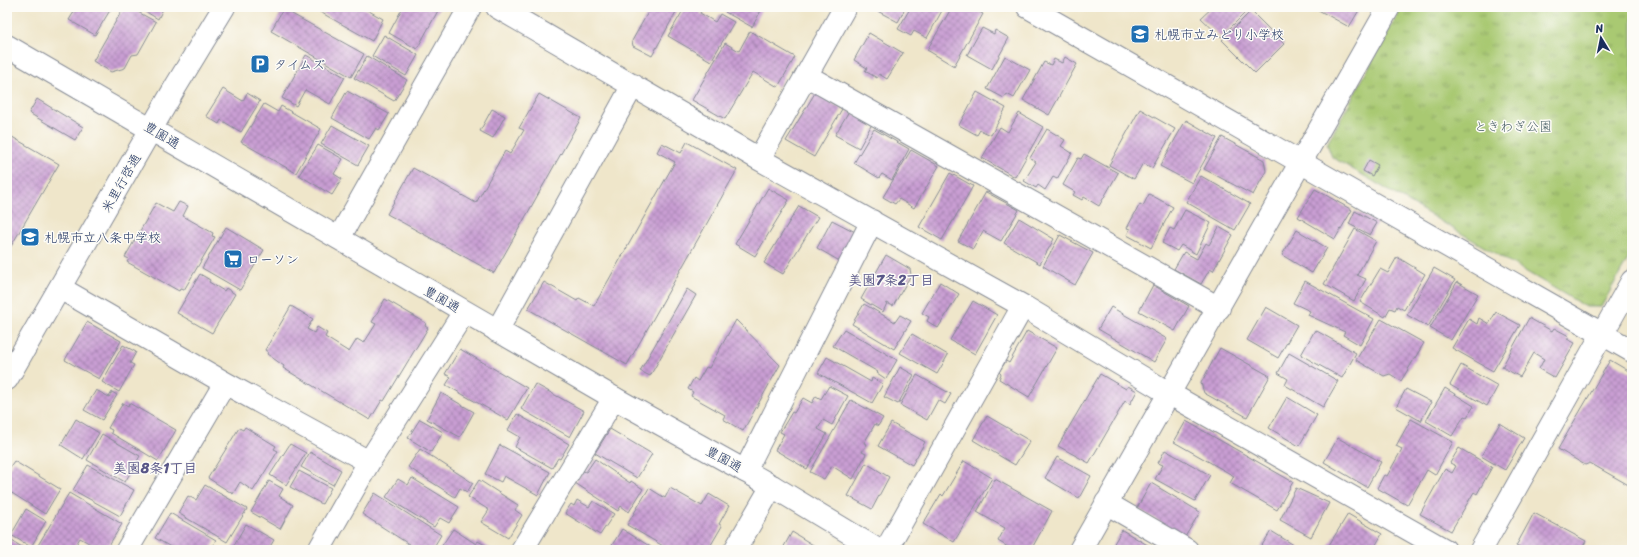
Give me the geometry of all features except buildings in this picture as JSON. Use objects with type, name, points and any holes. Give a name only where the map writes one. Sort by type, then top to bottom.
[{"type":"street","name":"米里行啓通","points":[[7,379],[224,7]]},
{"type":"street","points":[[339,238],[470,7]]},
{"type":"street","points":[[496,7],[760,159],[1023,306],[1170,394],[1445,550]]},
{"type":"street","points":[[760,159],[845,7]]},
{"type":"street","points":[[1028,7],[1301,164],[1632,351]]},
{"type":"street","points":[[1080,550],[1389,7]]},
{"type":"street","name":"豊園通","points":[[7,46],[153,129],[464,312],[772,486],[878,550]]},
{"type":"street","points":[[807,76],[1219,308]]},
{"type":"street","points":[[497,330],[633,85]]},
{"type":"street","points":[[745,471],[872,221]]},
{"type":"street","points":[[1481,550],[1632,281]]},
{"type":"street","points":[[60,288],[225,383],[369,462]]},
{"type":"street","points":[[886,550],[1023,306]]},
{"type":"street","points":[[319,550],[369,462],[464,312]]},
{"type":"street","points":[[127,550],[225,383]]},
{"type":"street","points":[[522,550],[614,398]]},
{"type":"street","points":[[735,550],[772,486]]},
{"type":"street","points":[[1106,503],[1187,550]]},
{"type":"green space","name":"ときわぎ公園","points":[[1402,7],[1632,7],[1632,252],[1601,307],[1586,307],[1332,157],[1327,144]]},
{"type":"place","name":"札幌市立みどり小学校","points":[[1140,34]]},
{"type":"place","name":"タイムズ","points":[[260,64]]},
{"type":"place","name":"札幌市立八条中学校","points":[[30,237]]},
{"type":"place","name":"ローソン","points":[[233,259]]},
{"type":"district","name":"美園7条2丁目","points":[[891,280]]},
{"type":"district","name":"美園8条1丁目","points":[[155,468]]}]
